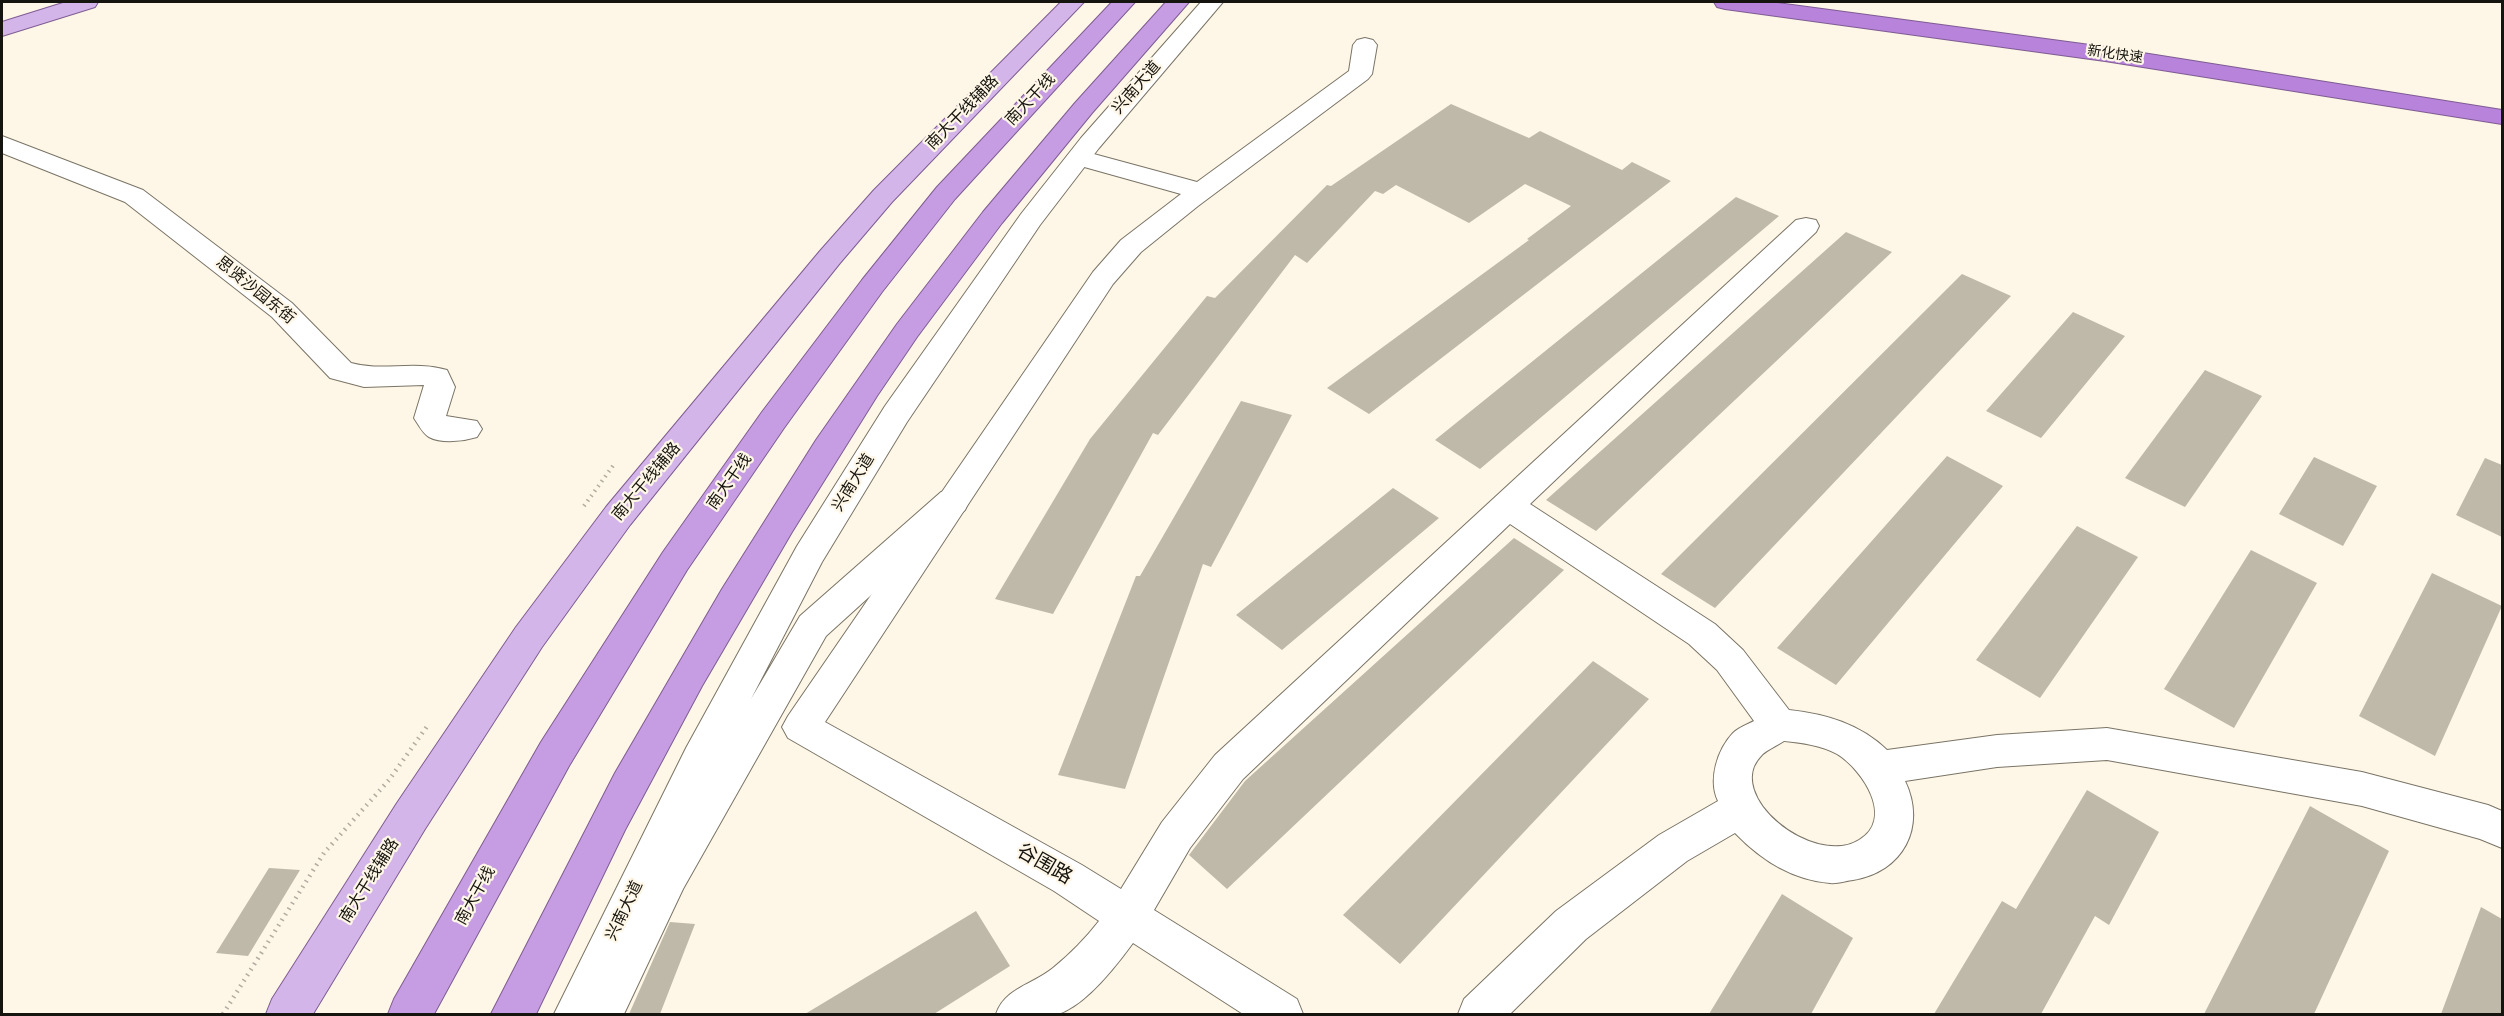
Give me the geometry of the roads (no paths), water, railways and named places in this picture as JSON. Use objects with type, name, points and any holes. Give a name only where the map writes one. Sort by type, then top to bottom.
[{"type":"highway","name":"南大干线","points":[[410,1014],[555,754],[675,561],[773,420],[872,286],[946,193],[1124,2]]},
{"type":"highway","points":[[513,1014],[645,754],[827,447],[921,312],[995,213],[1080,111],[1178,2]]},
{"type":"highway","name":"新化快速","points":[[1725,2],[2128,57],[2502,117]]},
{"type":"highway","name":"新化快速","points":[[2018,20],[2313,65]]},
{"type":"main road","points":[[2,29],[87,2]]},
{"type":"main road","name":"南大干线辅路","points":[[288,1014],[411,816],[529,637],[618,516],[830,257],[883,196],[1073,2]]},
{"type":"street","name":"兴南大道","points":[[576,1014],[700,760],[809,555],[896,414],[958,321],[1030,220],[1079,158],[1212,2]]},
{"type":"street","points":[[601,1014],[669,876],[813,626],[953,501],[1103,278],[1131,246],[1201,191],[1360,74],[1365,45]]},
{"type":"street","name":"思贤沙园东街","points":[[2,144],[134,196],[282,310],[341,371],[364,378],[421,374],[436,377],[440,387],[430,418],[439,429],[466,429]]},
{"type":"street","points":[[1079,158],[1201,191]]},
{"type":"street","points":[[1018,1014],[1066,985],[1096,958],[1128,916],[1176,835],[1229,767],[1806,226]]},
{"type":"street","name":"谷围路","points":[[953,501],[801,727],[1068,878],[1281,1014]]},
{"type":"street","points":[[1508,506],[1702,634],[1730,660],[1779,725]]},
{"type":"street","points":[[1779,725],[1812,727],[1837,736],[1860,749],[1878,768],[1891,789],[1895,811],[1892,832],[1880,849],[1861,860],[1837,865],[1819,863],[1781,850],[1757,832],[1740,809],[1733,785],[1734,763],[1744,744],[1762,732],[1779,725]]},
{"type":"street","points":[[1878,768],[1997,751],[2107,744],[2362,789],[2488,823],[2502,830]]},
{"type":"street","points":[[1480,1014],[1571,925],[1673,848],[1740,809]]}]
